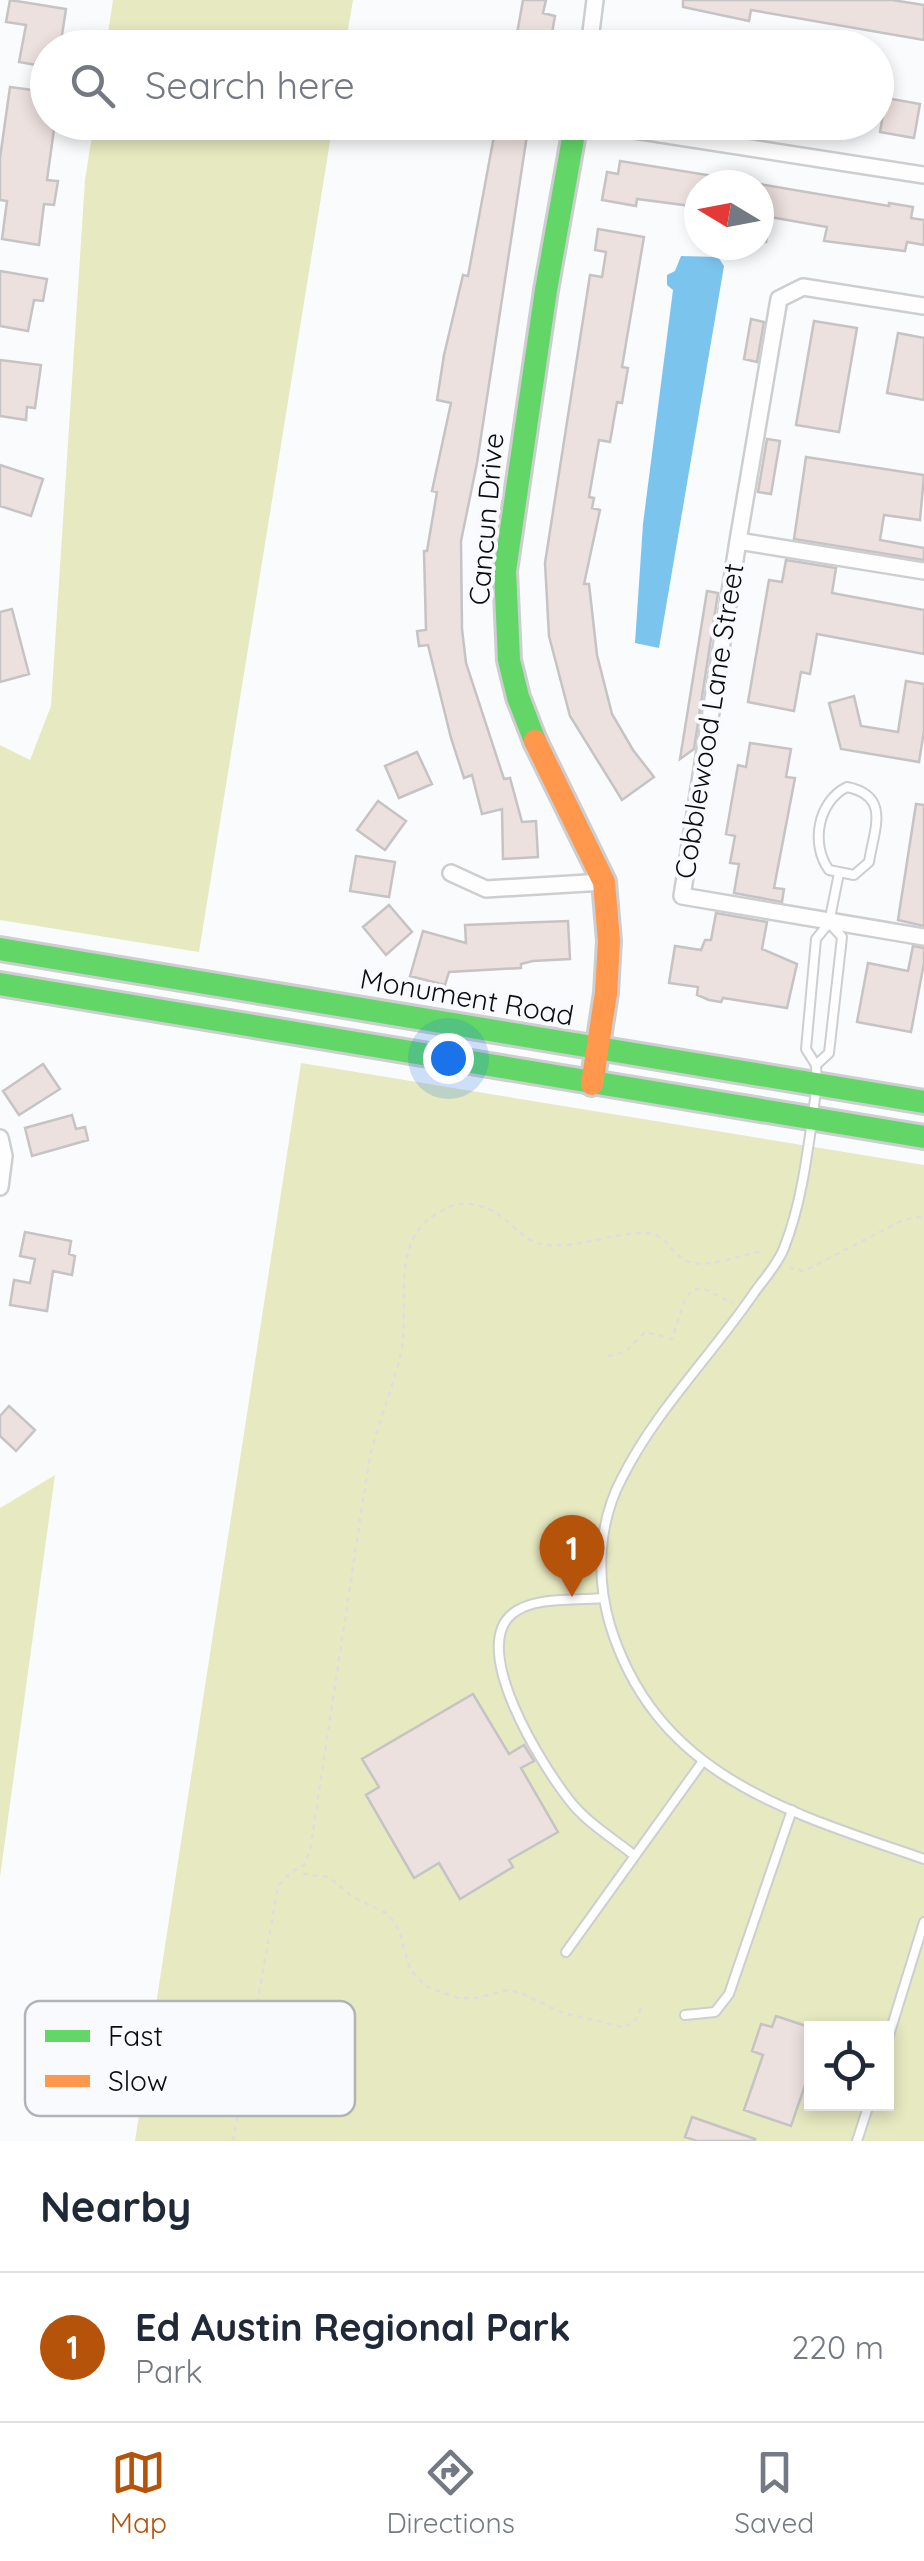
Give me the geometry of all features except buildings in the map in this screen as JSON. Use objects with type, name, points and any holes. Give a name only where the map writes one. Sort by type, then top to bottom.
[{"type":"street","points":[[591,30],[595,0]]},
{"type":"street","name":"Cancun Drive","points":[[576,140],[505,571],[506,624],[514,678],[532,736],[604,882],[606,993],[592,1084]]},
{"type":"street","points":[[696,140],[924,175]]},
{"type":"street","name":"Cobblewood Lane Street","points":[[924,306],[803,287],[779,299],[682,896],[924,937]]},
{"type":"street","name":"Cobblewood Lane Street","points":[[738,541],[924,571]]},
{"type":"street","points":[[451,873],[486,890],[604,882]]},
{"type":"street","name":"Monument Road","points":[[0,949],[598,1050],[817,1075],[924,1102]]},
{"type":"street","points":[[0,984],[924,1136]]},
{"type":"street","points":[[0,1138],[4,1156],[0,1188]]},
{"type":"lane","points":[[847,787],[862,790],[872,798],[877,810],[869,862],[854,876],[839,873],[828,870],[819,851],[824,806],[833,794],[847,787]]},
{"type":"lane","points":[[817,1075],[806,1049],[814,957],[816,939],[830,923],[839,873]]},
{"type":"lane","points":[[830,923],[842,937],[829,1053],[817,1075],[795,1208],[783,1252],[667,1407],[621,1478],[600,1555],[602,1598],[636,1688],[662,1724],[703,1761],[762,1798],[924,1859]]},
{"type":"lane","points":[[602,1598],[527,1605],[509,1616],[498,1634],[497,1660],[507,1690],[547,1767],[572,1804],[635,1856]]},
{"type":"lane","points":[[566,1952],[703,1761]]},
{"type":"lane","points":[[685,2014],[714,2012],[729,1994],[792,1810]]},
{"type":"lane","points":[[893,2021],[924,1922]]},
{"type":"lane","points":[[857,2141],[867,2111]]},
{"type":"path","points":[[258,2001],[278,1886],[291,1872],[304,1866],[310,1851],[369,1461],[400,1360],[406,1328],[405,1256],[415,1234],[432,1216],[457,1203],[478,1205],[504,1215],[524,1238],[548,1246],[652,1233],[694,1264],[757,1252],[792,1270],[804,1271],[903,1220],[924,1216]]},
{"type":"path","points":[[608,1356],[625,1352],[645,1332],[672,1339],[685,1299],[692,1290],[702,1288],[717,1293],[743,1309]]},
{"type":"path","points":[[304,1874],[330,1877],[360,1902],[388,1914],[399,1930],[410,1968],[425,1986],[458,1998],[477,1998],[506,1990],[522,1992],[560,2012],[622,2027],[634,2022],[641,2008]]},
{"type":"path","points":[[233,2141],[237,2116]]},
{"type":"green space","points":[[113,0],[353,0],[348,30],[109,30]]},
{"type":"green space","points":[[91,140],[330,140],[199,952],[0,920],[0,745],[30,760],[51,706],[85,180]]},
{"type":"green space","points":[[301,1063],[924,1165],[924,2141],[135,2141],[139,2116],[355,2116],[355,2001],[157,2001]]},
{"type":"green space","points":[[55,1475],[0,1877],[0,1508]]},
{"type":"water","points":[[681,256],[684,260],[720,260],[724,266],[659,648],[635,643],[643,524],[673,290],[667,285],[667,275],[675,271]]},
{"type":"traffic: fast","points":[[535,741],[509,660],[505,571],[546,290],[573,140]]},
{"type":"traffic: fast","points":[[0,949],[924,1102]]},
{"type":"traffic: fast","points":[[0,984],[924,1137]]},
{"type":"traffic: slow","points":[[535,741],[604,882],[609,941],[606,993],[592,1084]]},
{"type":"place","name":"Ed Austin Regional Park","points":[[572,1597]]}]
